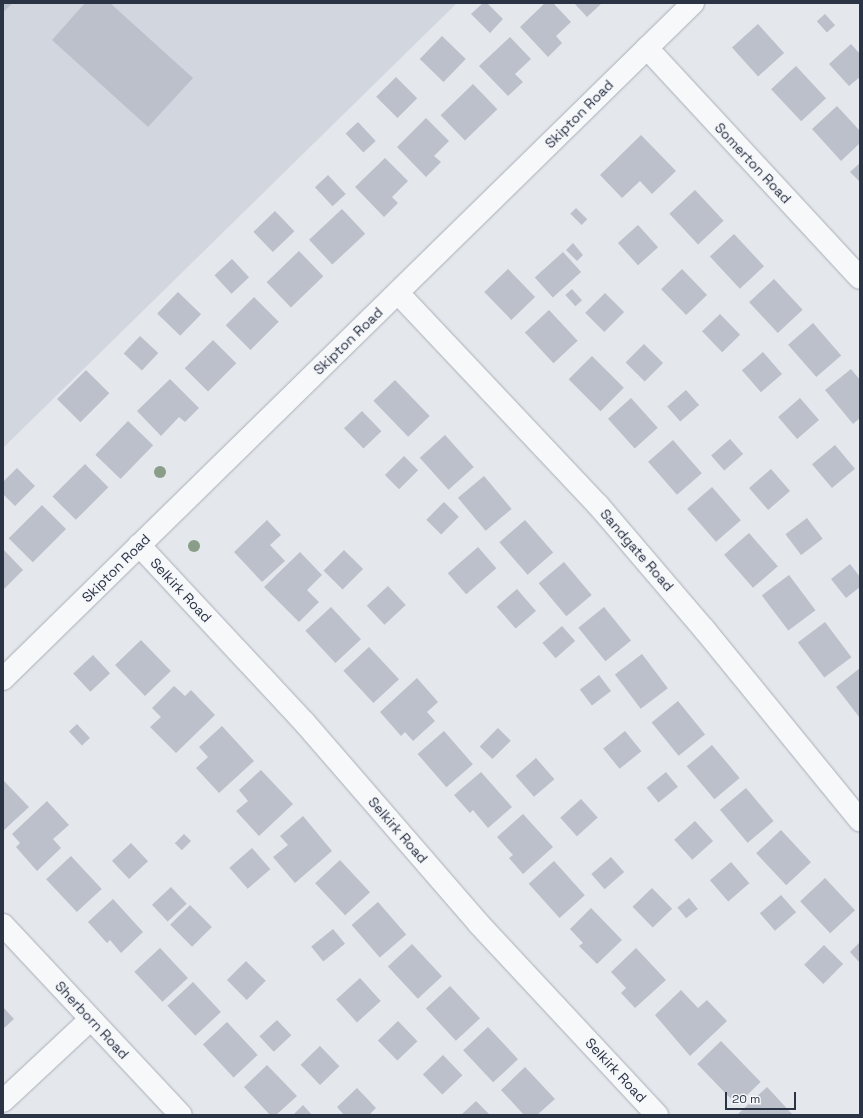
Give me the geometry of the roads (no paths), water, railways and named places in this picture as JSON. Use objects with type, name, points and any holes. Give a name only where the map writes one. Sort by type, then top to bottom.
[{"type":"street","name":"Skipton Road","points":[[3,679],[693,3]]},
{"type":"street","name":"Somerton Road","points":[[647,48],[860,278]]},
{"type":"street","name":"Sandgate Road","points":[[398,293],[598,505],[695,618],[860,820]]},
{"type":"street","name":"Selkirk Road","points":[[139,545],[305,723],[479,924],[657,1115]]},
{"type":"street","name":"Sherborn Road","points":[[3,926],[181,1115]]},
{"type":"street","points":[[3,1101],[91,1019]]}]
